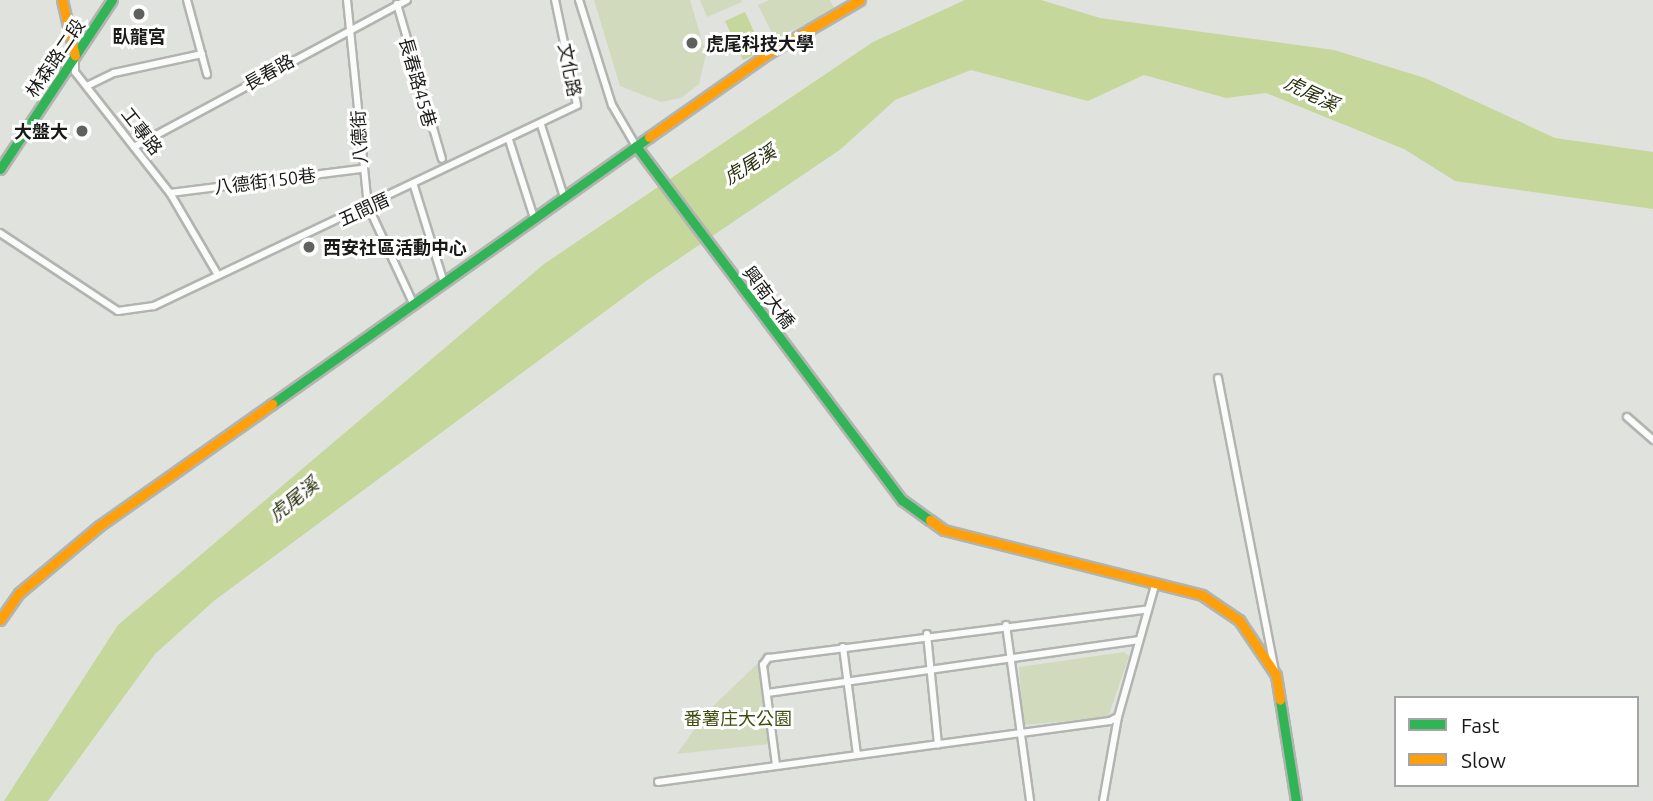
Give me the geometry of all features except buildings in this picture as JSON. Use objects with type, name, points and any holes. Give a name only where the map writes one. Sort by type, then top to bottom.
[{"type":"street","name":"工專路","points":[[62,0],[75,56],[75,72],[170,193],[218,275]]},
{"type":"street","name":"林森路二段","points":[[0,169],[112,0]]},
{"type":"street","points":[[187,0],[207,74]]},
{"type":"street","name":"八德街","points":[[347,0],[354,24],[360,169],[368,206],[414,305]]},
{"type":"street","name":"長春路","points":[[134,147],[354,24],[407,0]]},
{"type":"street","name":"文化路","points":[[509,140],[577,105],[579,97],[555,0]]},
{"type":"street","name":"文化路","points":[[579,0],[612,106],[636,146]]},
{"type":"street","points":[[0,620],[19,593],[63,553],[769,53],[860,0]]},
{"type":"street","name":"長春路45巷","points":[[397,4],[442,159]]},
{"type":"street","points":[[87,86],[114,73],[202,54]]},
{"type":"street","points":[[541,125],[564,197]]},
{"type":"street","points":[[509,140],[534,218]]},
{"type":"street","name":"五間厝","points":[[0,233],[118,311],[154,306],[509,140]]},
{"type":"street","name":"興南大橋","points":[[636,146],[902,500],[944,530],[1202,595],[1226,609],[1276,675]]},
{"type":"street","name":"八德街150巷","points":[[170,193],[360,169]]},
{"type":"street","points":[[414,186],[444,283]]},
{"type":"street","points":[[1218,378],[1276,675],[1296,801]]},
{"type":"street","points":[[1628,417],[1653,440]]},
{"type":"street","points":[[1103,801],[1118,717],[1155,585]]},
{"type":"street","points":[[776,765],[767,693],[768,658],[927,634],[1148,608]]},
{"type":"street","points":[[1006,625],[1030,801]]},
{"type":"street","points":[[927,634],[939,744]]},
{"type":"street","points":[[767,693],[1012,661],[1138,640]]},
{"type":"street","points":[[843,646],[857,755]]},
{"type":"street","points":[[658,782],[1020,733],[1118,717]]},
{"type":"green space","points":[[594,0],[690,0],[706,54],[699,84],[681,98],[661,102],[620,86]]},
{"type":"green space","points":[[700,0],[741,0],[742,2],[707,17]]},
{"type":"green space","points":[[769,0],[830,0],[835,9],[775,39],[758,5]]},
{"type":"green space","points":[[1124,652],[1129,656],[1108,717],[1023,725],[1019,667]]},
{"type":"green space","name":"番薯庄大公園","points":[[760,661],[769,744],[677,754],[706,713]]},
{"type":"water","name":"虎尾溪","points":[[965,0],[1041,0],[1100,18],[1334,50],[1425,78],[1555,138],[1653,152],[1653,209],[1455,181],[1404,149],[1266,93],[1226,98],[1144,75],[1088,101],[971,70],[895,100],[841,149],[646,281],[215,600],[155,654],[48,801],[4,801],[118,625],[544,264],[873,42]]},
{"type":"water","points":[[745,12],[763,51],[743,60],[725,21]]},
{"type":"traffic: fast","points":[[0,169],[112,0]]},
{"type":"traffic: fast","points":[[272,404],[649,137]]},
{"type":"traffic: fast","points":[[636,146],[902,500],[930,520]]},
{"type":"traffic: fast","points":[[1280,700],[1296,801]]},
{"type":"traffic: slow","points":[[62,0],[75,56]]},
{"type":"traffic: slow","points":[[649,137],[769,53],[860,0]]},
{"type":"traffic: slow","points":[[0,620],[19,593],[99,526],[272,404]]},
{"type":"traffic: slow","points":[[930,520],[944,530],[1202,595],[1239,620],[1276,675],[1280,700]]},
{"type":"place","name":"臥龍宮","points":[[139,14]]},
{"type":"place","name":"虎尾科技大學","points":[[692,43]]},
{"type":"place","name":"大盤大","points":[[82,131]]},
{"type":"place","name":"西安社區活動中心","points":[[309,247]]}]
